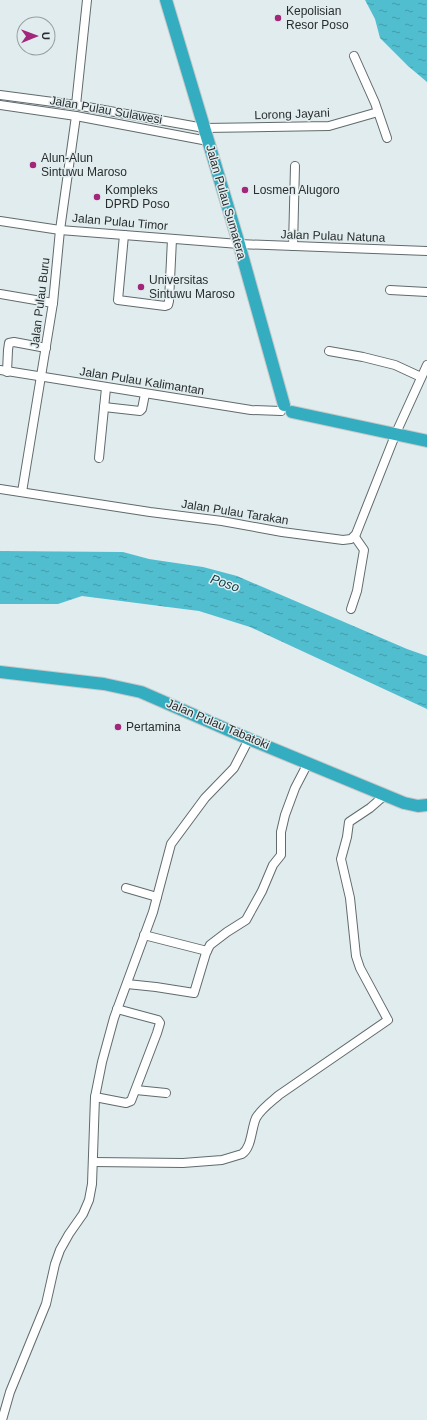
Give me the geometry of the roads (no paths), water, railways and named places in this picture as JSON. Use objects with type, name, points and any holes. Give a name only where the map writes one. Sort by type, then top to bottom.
[{"type":"highway","name":"Jalan Pulau Sumatera","points":[[166,0],[239,244],[286,410]]},
{"type":"highway","points":[[286,410],[427,441]]},
{"type":"highway","name":"Jalan Pulau Tabatoki","points":[[0,672],[104,684],[131,689],[149,695],[249,739],[385,795],[413,805],[427,805]]},
{"type":"street","points":[[76,105],[87,0]]},
{"type":"street","points":[[354,56],[378,112],[387,138]]},
{"type":"street","name":"Jalan Pulau Sulawesi","points":[[0,95],[76,105],[204,128]]},
{"type":"street","points":[[17,107],[18,97]]},
{"type":"street","name":"Jalan Pulau Sulawesi","points":[[0,105],[76,116],[208,141]]},
{"type":"street","name":"Lorong Jayani","points":[[204,128],[329,126],[378,112]]},
{"type":"street","name":"Jalan Pulau Buru","points":[[22,492],[53,303],[60,230],[76,116]]},
{"type":"street","points":[[164,132],[167,122]]},
{"type":"street","points":[[293,246],[295,166]]},
{"type":"street","name":"Jalan Pulau Timor","points":[[0,220],[60,230],[239,244]]},
{"type":"street","points":[[124,235],[118,300],[165,306],[168,305],[169,301],[172,239]]},
{"type":"street","name":"Jalan Pulau Natuna","points":[[239,244],[427,251]]},
{"type":"street","points":[[390,290],[427,292]]},
{"type":"street","points":[[0,294],[53,303]]},
{"type":"street","points":[[3,371],[9,343],[14,342],[46,348]]},
{"type":"street","points":[[329,352],[363,357],[395,365],[421,377]]},
{"type":"street","points":[[351,609],[358,591],[364,551],[355,537],[396,434],[427,365]]},
{"type":"street","name":"Jalan Pulau Kalimantan","points":[[3,371],[251,410],[286,410]]},
{"type":"street","points":[[99,458],[106,388]]},
{"type":"street","points":[[104,407],[140,411],[142,409],[145,394]]},
{"type":"street","name":"Jalan Pulau Tarakan","points":[[0,489],[150,512],[222,521],[310,536],[348,540],[355,537]]},
{"type":"street","points":[[2,1420],[12,1387],[46,1304],[55,1264],[60,1250],[83,1214],[89,1200],[91,1193],[93,1162],[95,1097],[102,1062],[117,1008],[127,984],[157,897],[171,844],[189,822],[205,798],[234,768],[249,739]]},
{"type":"street","points":[[127,984],[193,993],[207,951],[214,941],[244,921],[256,903],[271,869],[282,854],[280,836],[282,826],[295,788],[308,763]]},
{"type":"street","points":[[93,1162],[183,1163],[222,1160],[242,1154],[245,1152],[248,1145],[256,1119],[265,1106],[388,1020],[360,968],[356,956],[350,898],[341,860],[349,822],[370,808],[385,795]]},
{"type":"street","points":[[126,888],[157,897]]},
{"type":"street","points":[[144,935],[207,951]]},
{"type":"street","points":[[95,1097],[127,1103],[131,1100],[155,1039],[160,1022],[146,1016],[117,1008]]},
{"type":"street","points":[[136,1090],[166,1093]]},
{"type":"water","points":[[365,0],[427,0],[427,82],[408,66],[380,38],[375,19]]},
{"type":"water","name":"Poso","points":[[0,551],[123,552],[149,559],[203,567],[237,576],[407,649],[427,656],[427,709],[250,627],[199,611],[82,596],[58,604],[0,604]]},
{"type":"place","name":"Kepolisian Resor Poso","points":[[278,18]]},
{"type":"place","name":"Alun-Alun Sintuwu Maroso","points":[[33,165]]},
{"type":"place","name":"Losmen Alugoro","points":[[245,190]]},
{"type":"place","name":"Kompleks DPRD Poso","points":[[97,197]]},
{"type":"place","name":"Universitas Sintuwu Maroso","points":[[141,287]]},
{"type":"place","name":"Pertamina","points":[[118,727]]}]
